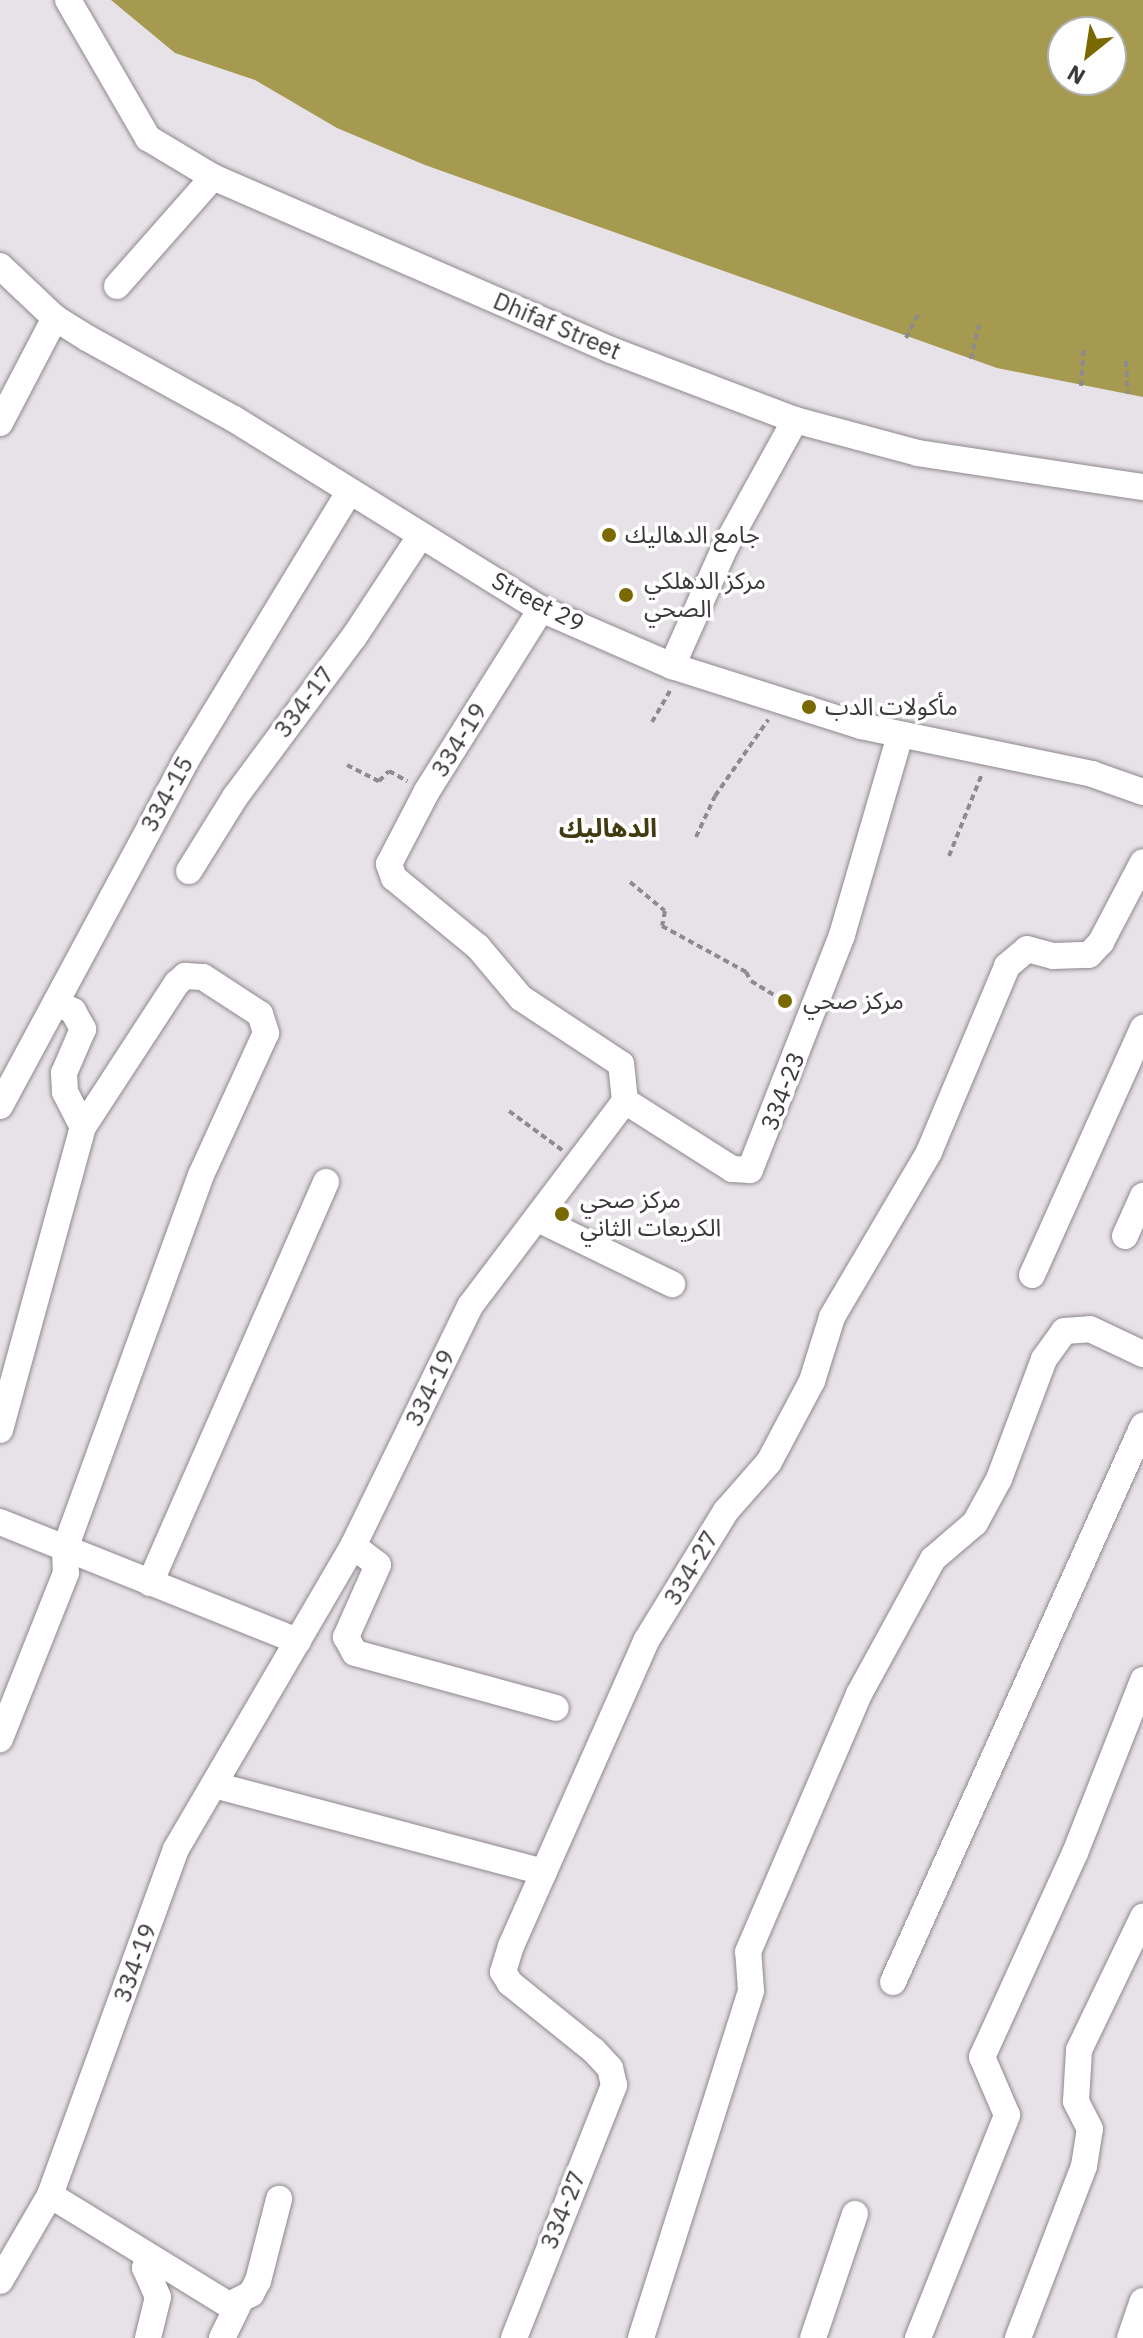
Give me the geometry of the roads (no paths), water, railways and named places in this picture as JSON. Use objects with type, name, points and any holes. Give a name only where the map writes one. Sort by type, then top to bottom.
[{"type":"street","name":"Dhifaf Street","points":[[68,0],[148,138],[213,177],[611,350],[795,420],[918,453],[1143,487]]},
{"type":"street","points":[[117,286],[213,177]]},
{"type":"street","name":"Street 29","points":[[0,266],[55,318],[350,491],[541,609],[678,667],[780,700],[900,735],[1092,774],[1143,792]]},
{"type":"street","points":[[0,423],[55,318]]},
{"type":"street","points":[[678,667],[725,547],[795,420]]},
{"type":"street","name":"334-15","points":[[0,1106],[185,762],[350,491]]},
{"type":"street","name":"334-17","points":[[189,871],[235,797],[354,637],[421,535]]},
{"type":"street","name":"334-19","points":[[0,2281],[9,2245],[50,2195],[176,1849],[353,1546],[470,1306],[540,1220],[625,1101],[621,1064],[521,998],[478,947],[394,878],[389,864],[392,850],[427,791],[541,609]]},
{"type":"street","name":"334-23","points":[[625,1101],[732,1169],[750,1170],[842,935],[900,735]]},
{"type":"street","name":"334-27","points":[[514,2338],[614,2085],[610,2068],[593,2050],[503,1972],[544,1872],[646,1641],[726,1511],[769,1462],[812,1381],[832,1317],[929,1152],[1007,966],[1027,949],[1053,956],[1089,955],[1101,942],[1143,862]]},
{"type":"street","points":[[0,1430],[83,1127],[185,976],[203,977],[266,1020],[266,1033],[201,1175],[65,1549],[66,1573],[0,1739]]},
{"type":"street","points":[[56,1003],[73,1011],[83,1029],[64,1073],[65,1092],[83,1127]]},
{"type":"street","points":[[1032,1275],[1143,1028]]},
{"type":"street","points":[[150,1583],[326,1182]]},
{"type":"street","points":[[1125,1236],[1143,1196]]},
{"type":"street","points":[[540,1220],[672,1284]]},
{"type":"street","points":[[641,2338],[751,1991],[748,1952],[859,1694],[933,1559],[975,1523],[999,1479],[1044,1359],[1064,1331],[1090,1329],[1143,1354]]},
{"type":"street","points":[[893,1982],[1143,1426]]},
{"type":"street","points":[[0,1522],[298,1641]]},
{"type":"street","points":[[353,1546],[378,1565],[346,1637],[355,1653],[556,1708]]},
{"type":"street","points":[[918,2338],[1007,2115],[982,2057],[1075,1853],[1143,1680]]},
{"type":"street","points":[[214,1785],[544,1872]]},
{"type":"street","points":[[1018,2338],[1084,2166],[1090,2129],[1076,2101],[1079,2050],[1143,1917]]},
{"type":"street","points":[[50,2195],[215,2300],[239,2303]]},
{"type":"street","points":[[222,2338],[239,2303],[258,2281],[279,2199]]},
{"type":"street","points":[[813,2338],[855,2214]]},
{"type":"street","points":[[148,2338],[158,2297],[145,2268],[149,2258]]},
{"type":"street","points":[[1130,2338],[1143,2301]]},
{"type":"place","name":"جامع الدهاليك","points":[[609,535]]},
{"type":"place","name":"مركز الدهلكي الصحي","points":[[626,595]]},
{"type":"place","name":"مأكولات الدب","points":[[809,707]]},
{"type":"place","name":"مركز صحي","points":[[785,1001]]},
{"type":"place","name":"مركز صحي الكريعات الثاني","points":[[562,1214]]},
{"type":"district","name":"الدهاليك","points":[[608,828]]}]
